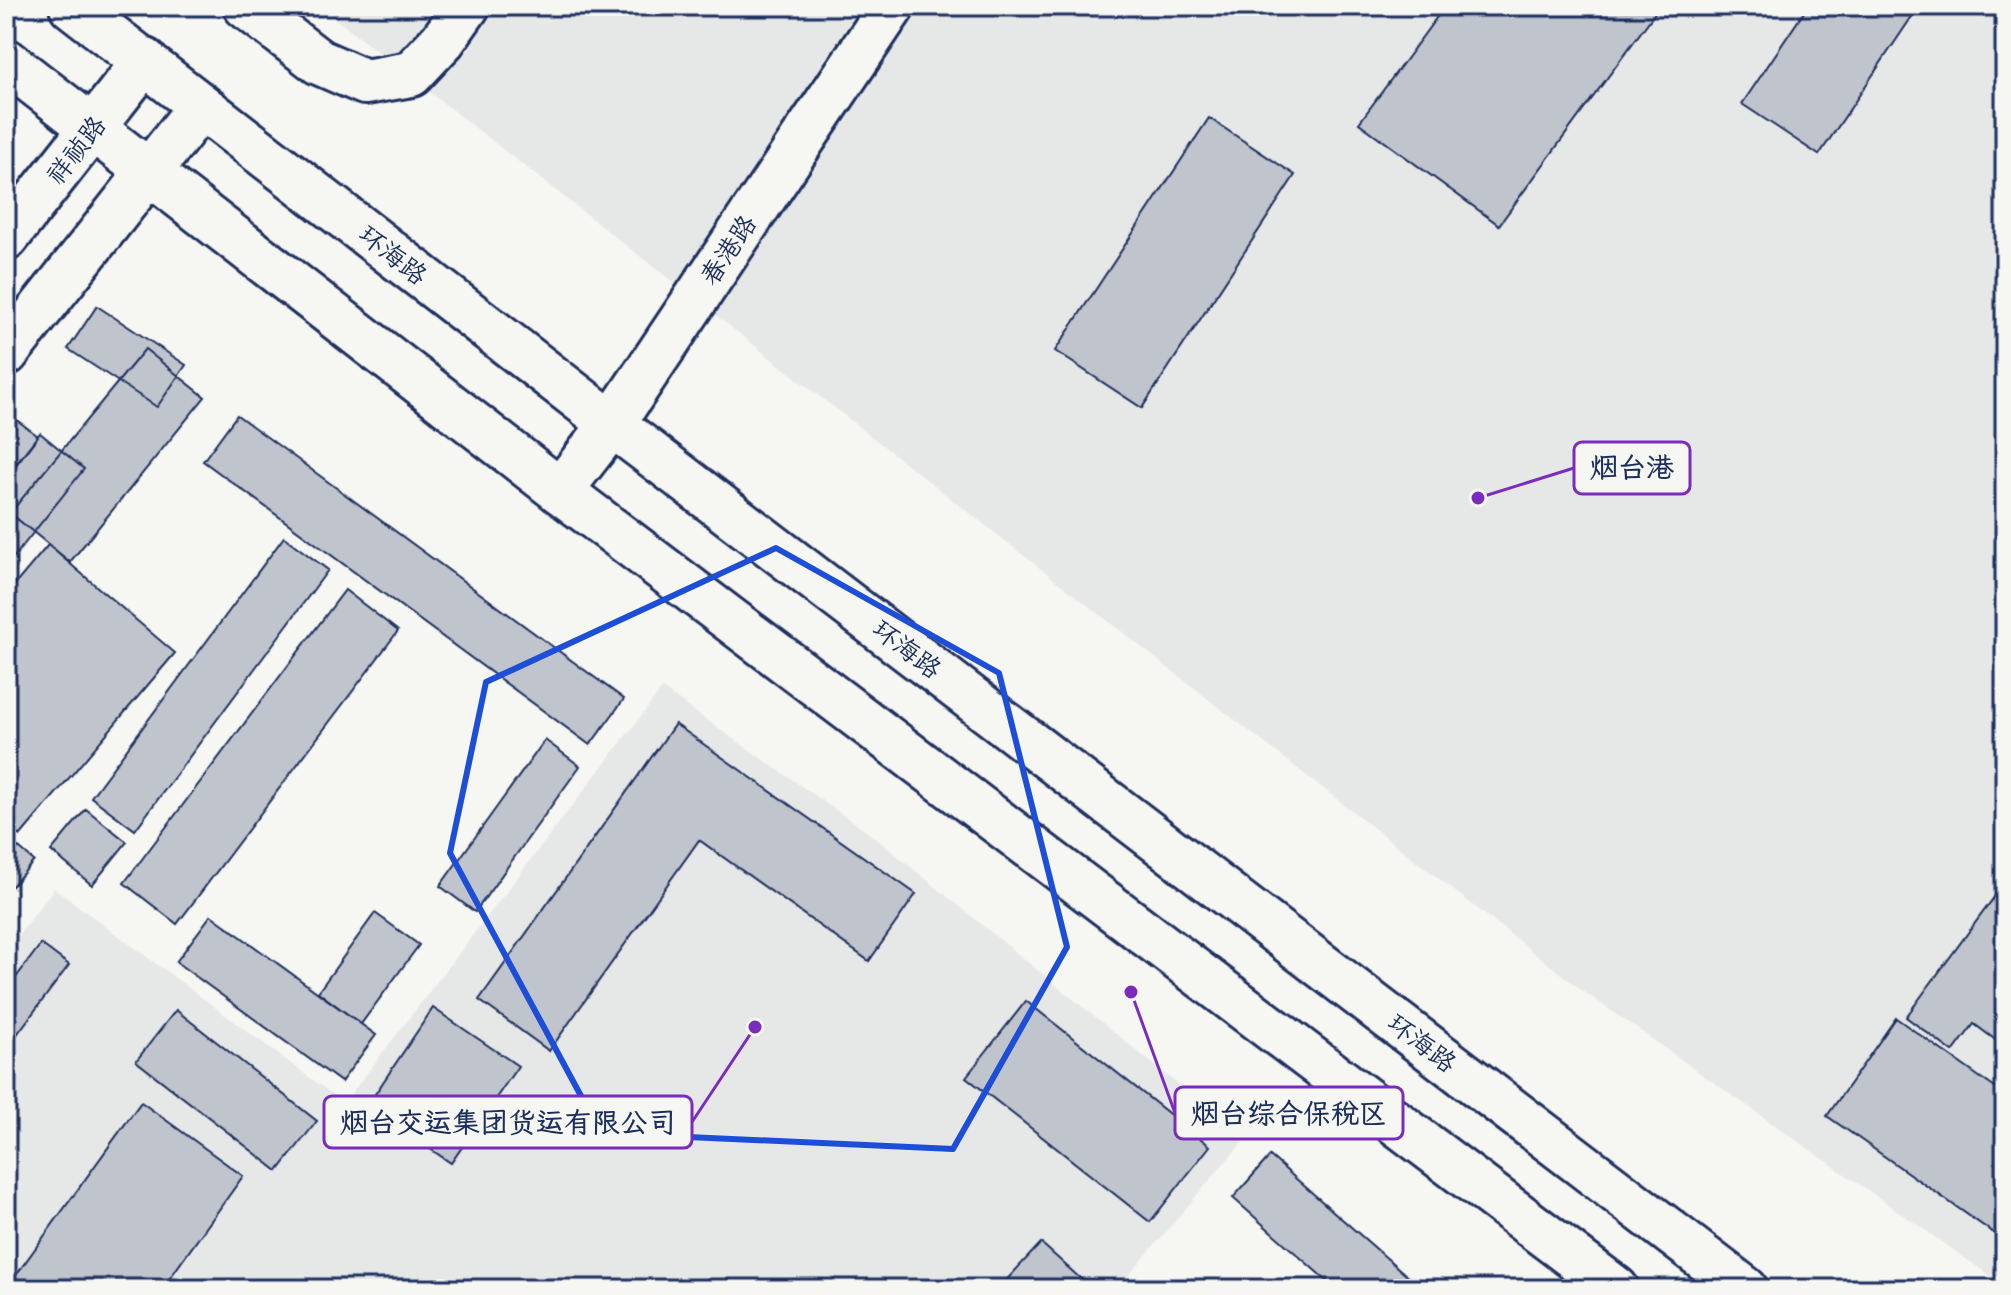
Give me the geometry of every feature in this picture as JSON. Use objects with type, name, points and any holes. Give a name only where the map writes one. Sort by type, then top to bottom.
[{"type":"main road","name":"环海路","points":[[72,6],[612,424],[1745,1289]]},
{"type":"main road","points":[[246,6],[319,62],[365,82],[411,74],[443,40],[467,6]]},
{"type":"main road","name":"春港路","points":[[560,491],[612,424],[892,6]]},
{"type":"main road","points":[[6,61],[560,491],[1616,1289]]},
{"type":"main road","name":"祥祯路","points":[[6,238],[145,61]]},
{"type":"main road","points":[[6,353],[201,106]]},
{"type":"highlighted area","points":[[776,548],[999,673],[1067,947],[953,1149],[601,1133],[450,853],[486,682]]},
{"type":"shaded area","points":[[319,6],[2005,6],[2005,1286],[1583,991]]},
{"type":"shaded area","points":[[662,689],[873,836],[1245,1139],[1117,1289],[6,1289],[6,952],[54,888],[344,1103]]},
{"type":"building","points":[[1445,6],[1660,6],[1499,225],[1359,123]]},
{"type":"building","points":[[1808,6],[1919,6],[1819,155],[1742,104]]},
{"type":"building","points":[[1209,118],[1295,175],[1142,408],[1055,351]]},
{"type":"building","points":[[97,306],[186,365],[157,407],[68,349]]},
{"type":"building","points":[[145,349],[205,397],[70,562],[10,513]]},
{"type":"building","points":[[237,415],[624,699],[590,745],[203,461]]},
{"type":"building","points":[[14,418],[38,436],[6,478],[6,429]]},
{"type":"building","points":[[40,433],[84,469],[6,567],[6,476]]},
{"type":"building","points":[[284,537],[328,570],[135,830],[91,797]]},
{"type":"building","points":[[48,545],[175,653],[20,836],[6,824],[6,595]]},
{"type":"building","points":[[345,590],[398,631],[177,924],[124,883]]},
{"type":"building","points":[[675,724],[916,894],[869,961],[699,840],[549,1051],[479,1000]]},
{"type":"building","points":[[545,740],[580,766],[475,912],[440,886]]},
{"type":"building","points":[[86,809],[127,842],[92,885],[51,851]]},
{"type":"building","points":[[6,837],[34,861],[6,893]]},
{"type":"building","points":[[1998,892],[2005,897],[2005,1047],[1974,1024],[1953,1052],[1906,1017]]},
{"type":"building","points":[[375,913],[419,945],[361,1024],[318,992]]},
{"type":"building","points":[[211,915],[376,1035],[341,1082],[176,962]]},
{"type":"building","points":[[41,944],[69,965],[6,1049],[6,991]]},
{"type":"building","points":[[1026,1001],[1210,1146],[1150,1222],[966,1077]]},
{"type":"building","points":[[433,1008],[518,1066],[451,1163],[367,1106]]},
{"type":"building","points":[[176,1010],[317,1121],[278,1171],[136,1061]]},
{"type":"building","points":[[1896,1018],[2005,1095],[2005,1241],[1827,1116]]},
{"type":"building","points":[[141,1102],[243,1176],[162,1289],[6,1289]]},
{"type":"building","points":[[1270,1156],[1422,1289],[1336,1289],[1233,1198]]},
{"type":"building","points":[[1041,1243],[1092,1289],[998,1289]]},
{"type":"place","name":"烟台港","points":[[1478,498]]},
{"type":"place","name":"烟台综合保税区","points":[[1131,992]]},
{"type":"place","name":"烟台交运集团货运有限公司","points":[[755,1027]]}]
